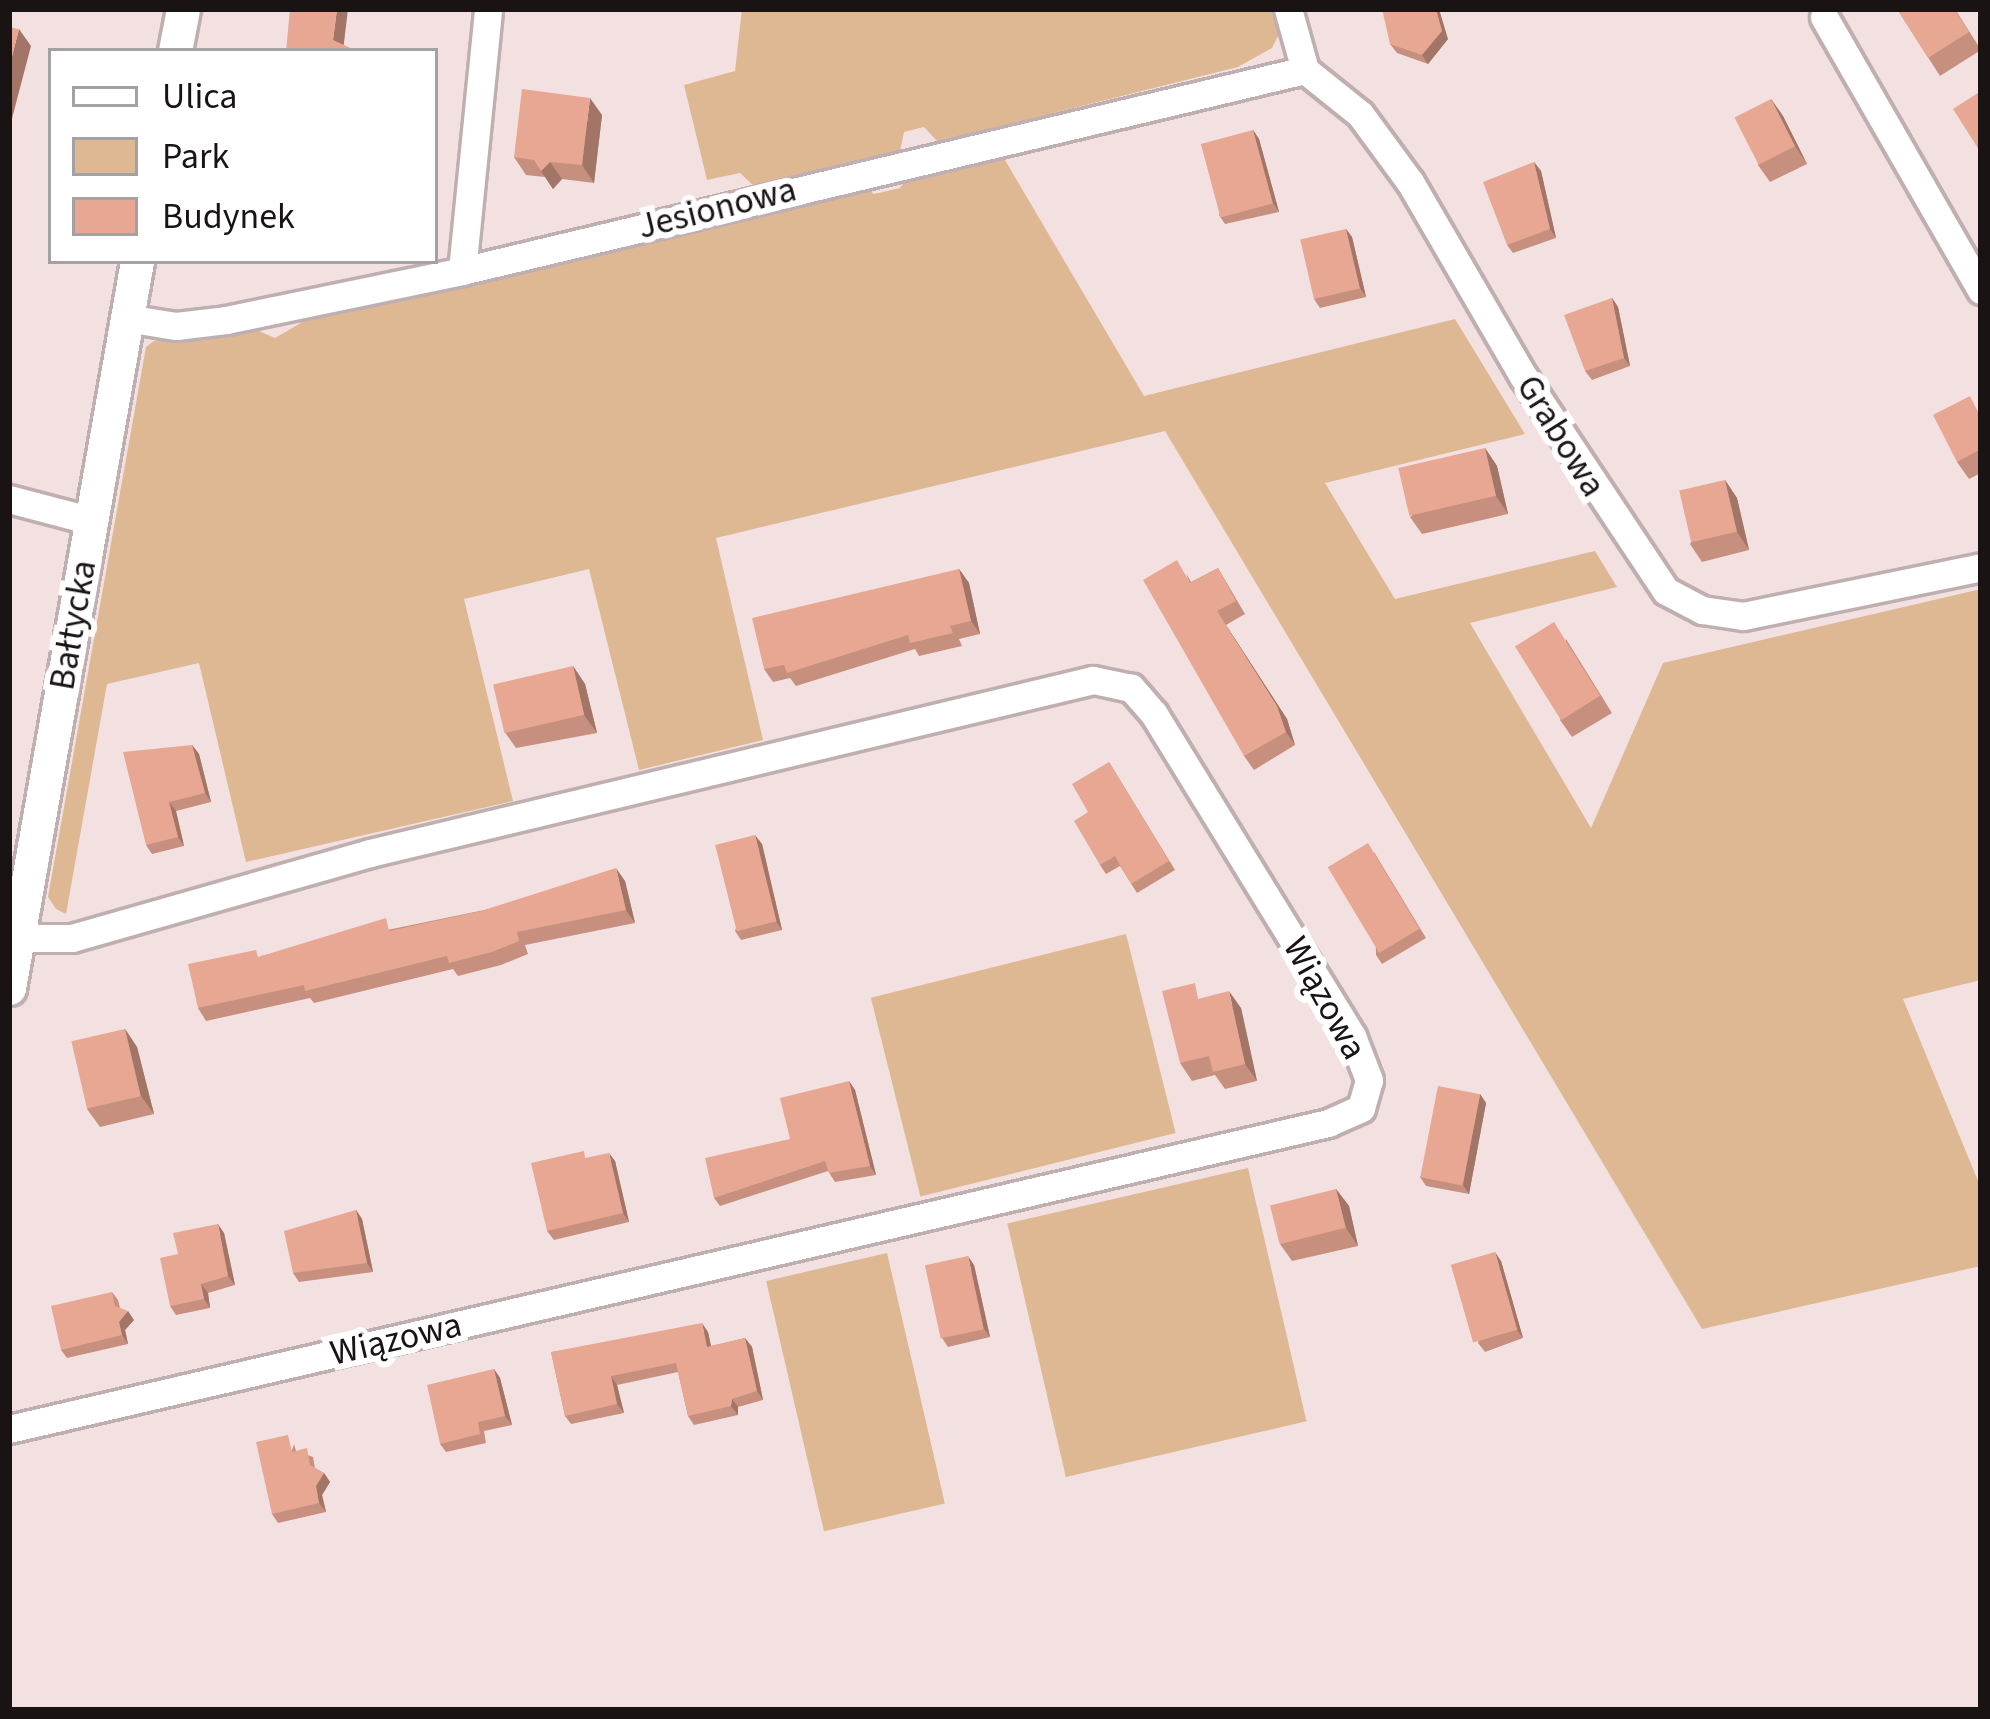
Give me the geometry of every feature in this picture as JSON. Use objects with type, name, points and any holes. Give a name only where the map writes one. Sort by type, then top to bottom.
[{"type":"street","points":[[176,48],[183,9]]},
{"type":"street","points":[[462,271],[488,9]]},
{"type":"street","points":[[1288,9],[1305,70]]},
{"type":"street","points":[[1824,16],[1981,290]]},
{"type":"street","name":"Jesionowa","points":[[126,318],[176,326],[226,320],[462,271],[1305,70]]},
{"type":"street","name":"Grabowa","points":[[1305,70],[1360,114],[1410,182],[1523,376],[1666,591],[1702,610],[1743,616],[1981,567]]},
{"type":"street","name":"Bałtycka","points":[[9,988],[135,264]]},
{"type":"street","points":[[9,500],[92,520]]},
{"type":"street","name":"Wiązowa","points":[[9,1429],[1328,1124],[1361,1108],[1369,1080],[1352,1036],[1154,714],[1131,688],[1093,680],[370,853],[71,938],[17,938]]},
{"type":"green space","points":[[742,9],[1275,9],[1281,30],[1272,48],[1238,67],[938,142],[924,127],[904,132],[900,151],[756,188],[740,173],[707,180],[684,85],[735,71]]},
{"type":"green space","points":[[1002,155],[1144,396],[1455,319],[1525,434],[1325,483],[1395,599],[1595,551],[1617,587],[1470,623],[1591,828],[1663,663],[1981,589],[1981,980],[1903,999],[1981,1188],[1981,1266],[1702,1329],[1165,431],[716,538],[763,740],[639,770],[589,569],[464,599],[513,801],[246,862],[199,663],[107,684],[66,914],[56,909],[48,897],[146,347],[154,341],[259,331],[275,338],[306,320],[864,187],[874,194],[900,188],[906,179]]},
{"type":"green space","points":[[1126,934],[1176,1133],[920,1197],[871,998]]},
{"type":"green space","points":[[1248,1168],[1306,1421],[1066,1477],[1007,1224]]},
{"type":"green space","points":[[887,1253],[945,1503],[824,1531],[766,1281]]},
{"type":"building","points":[[290,9],[337,9],[333,40],[350,48],[286,48]]},
{"type":"building","points":[[1382,9],[1436,9],[1442,31],[1422,55],[1390,44]]},
{"type":"building","points":[[1897,9],[1954,9],[1969,32],[1928,58]]},
{"type":"building","points":[[9,27],[19,29],[9,68]]},
{"type":"building","points":[[522,89],[590,98],[582,165],[550,162],[541,171],[534,160],[514,157]]},
{"type":"building","points":[[1981,91],[1981,153],[1953,109]]},
{"type":"building","points":[[1771,99],[1795,146],[1759,165],[1734,118]]},
{"type":"building","points":[[1253,130],[1273,203],[1221,217],[1201,144]]},
{"type":"building","points":[[1534,162],[1550,229],[1507,245],[1483,182]]},
{"type":"building","points":[[1346,229],[1360,288],[1314,299],[1300,240]]},
{"type":"building","points":[[1612,298],[1624,358],[1585,371],[1564,315]]},
{"type":"building","points":[[1970,396],[1981,418],[1981,449],[1957,462],[1933,415]]},
{"type":"building","points":[[1485,448],[1496,496],[1409,516],[1398,468]]},
{"type":"building","points":[[1725,480],[1737,532],[1691,542],[1679,491]]},
{"type":"building","points":[[1177,560],[1190,583],[1218,568],[1236,601],[1217,611],[1277,706],[1286,732],[1244,756],[1143,580]]},
{"type":"building","points":[[959,569],[971,621],[950,626],[953,633],[910,643],[908,635],[787,673],[784,665],[764,669],[752,618]]},
{"type":"building","points":[[1554,622],[1600,696],[1561,720],[1515,646]]},
{"type":"building","points":[[573,666],[584,715],[504,733],[493,684]]},
{"type":"building","points":[[192,745],[205,793],[169,802],[178,837],[146,845],[123,752]]},
{"type":"building","points":[[1109,762],[1169,861],[1131,884],[1115,856],[1100,865],[1074,821],[1088,812],[1072,784]]},
{"type":"building","points":[[755,835],[777,921],[737,931],[715,845]]},
{"type":"building","points":[[1368,843],[1420,929],[1379,953],[1328,867]]},
{"type":"building","points":[[616,868],[626,910],[517,932],[519,941],[449,963],[447,956],[305,991],[304,985],[198,1008],[188,964],[256,950],[258,957],[386,918],[389,931],[481,911]]},
{"type":"building","points":[[1195,983],[1198,999],[1229,991],[1245,1064],[1213,1072],[1209,1056],[1180,1063],[1162,991]]},
{"type":"building","points":[[125,1029],[141,1096],[87,1109],[71,1041]]},
{"type":"building","points":[[849,1081],[870,1166],[829,1173],[825,1161],[714,1198],[705,1158],[790,1139],[780,1098]]},
{"type":"building","points":[[1438,1086],[1480,1094],[1462,1185],[1420,1177]]},
{"type":"building","points":[[584,1151],[585,1158],[609,1153],[623,1213],[547,1231],[531,1163]]},
{"type":"building","points":[[1336,1189],[1346,1228],[1280,1244],[1270,1205]]},
{"type":"building","points":[[356,1210],[367,1263],[293,1273],[284,1231]]},
{"type":"building","points":[[218,1224],[228,1276],[201,1284],[204,1299],[170,1306],[160,1258],[178,1254],[173,1233]]},
{"type":"building","points":[[1495,1252],[1517,1330],[1473,1343],[1451,1265]]},
{"type":"building","points":[[968,1256],[984,1329],[941,1339],[925,1265]]},
{"type":"building","points":[[112,1292],[115,1306],[128,1311],[119,1322],[122,1335],[61,1350],[51,1306]]},
{"type":"building","points":[[702,1323],[707,1347],[745,1338],[757,1391],[732,1399],[731,1406],[688,1416],[676,1363],[611,1376],[617,1404],[565,1416],[551,1352]]},
{"type":"building","points":[[494,1369],[505,1416],[478,1422],[480,1434],[440,1444],[427,1385]]},
{"type":"building","points":[[288,1435],[292,1452],[307,1448],[310,1465],[324,1473],[316,1486],[319,1503],[272,1514],[256,1442]]}]
